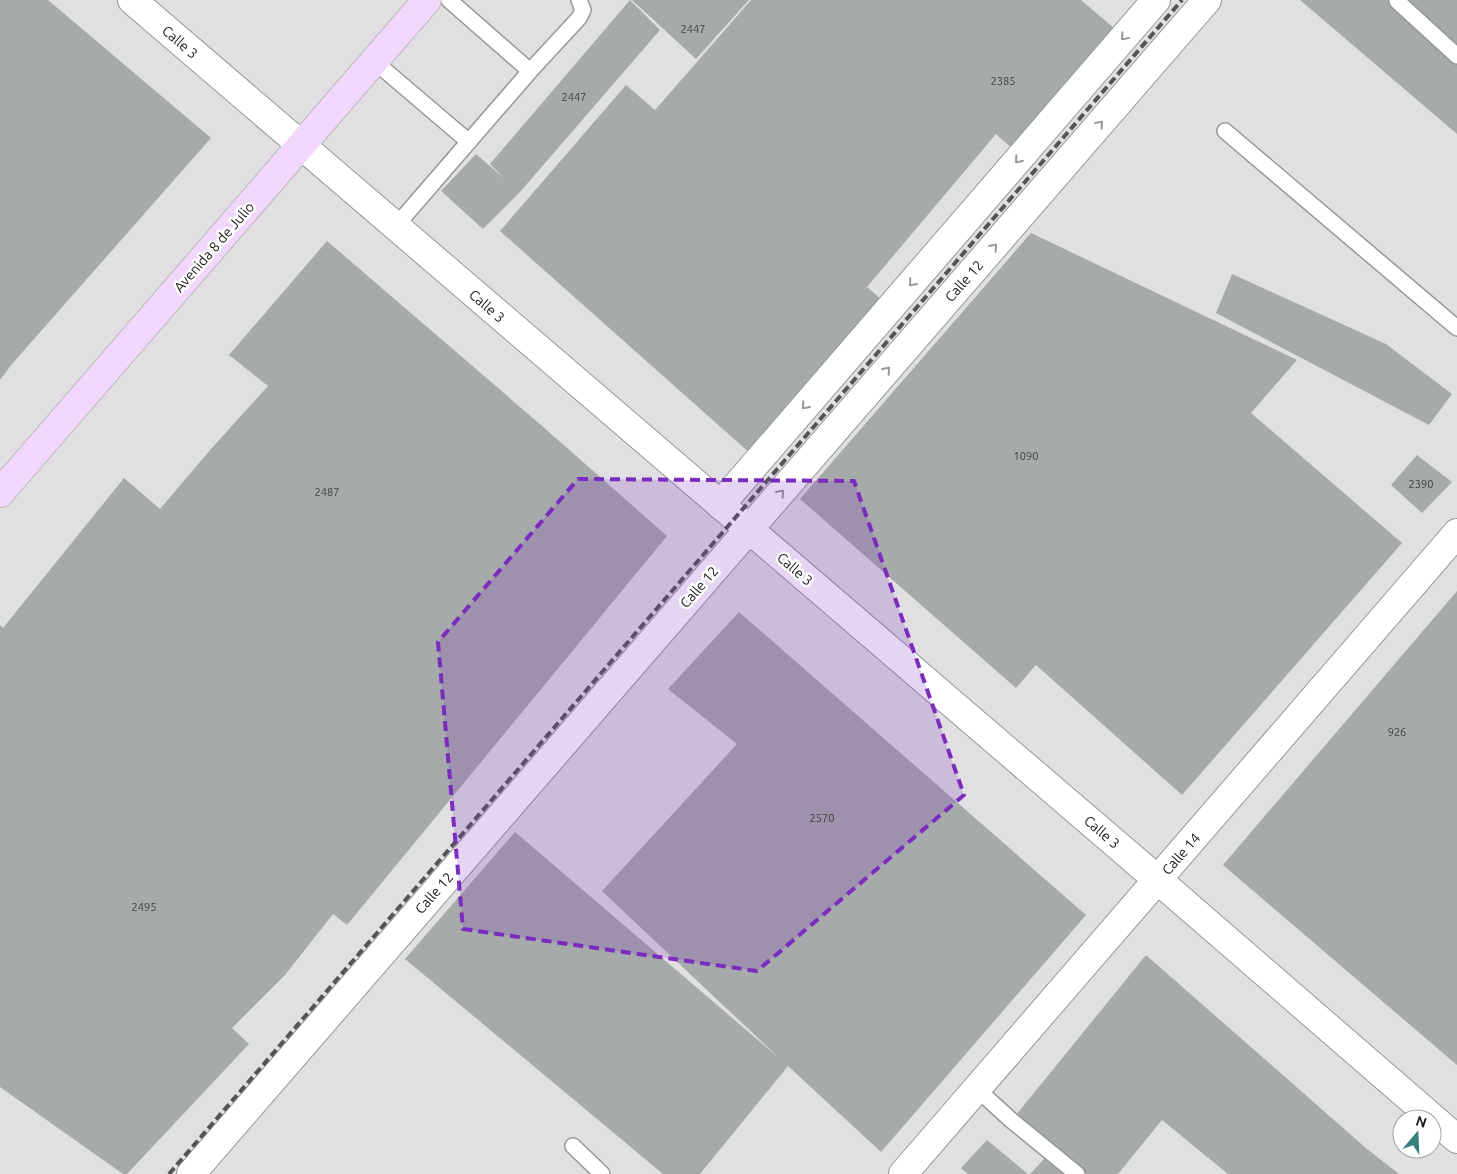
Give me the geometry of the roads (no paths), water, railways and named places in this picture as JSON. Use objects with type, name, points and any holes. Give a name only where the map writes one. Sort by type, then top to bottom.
[{"type":"main road","name":"Avenida 8 de Julio","points":[[0,493],[427,0]]},
{"type":"street","name":"Calle 3","points":[[132,0],[1457,1139]]},
{"type":"street","points":[[720,505],[1156,0]]},
{"type":"street","name":"Calle 12","points":[[191,1174],[1207,0]]},
{"type":"street","name":"Calle 14","points":[[903,1174],[1457,533]]},
{"type":"lane","points":[[449,0],[530,71]]},
{"type":"lane","points":[[395,227],[530,71],[582,15],[584,10],[579,0]]},
{"type":"lane","points":[[1397,1],[1457,56]]},
{"type":"lane","points":[[374,61],[469,142]]},
{"type":"lane","points":[[1225,131],[1457,328]]},
{"type":"lane","points":[[977,1089],[1011,1120],[1077,1174]]},
{"type":"lane","points":[[573,1146],[602,1174]]},
{"type":"railway","points":[[169,1174],[1182,0]]}]
